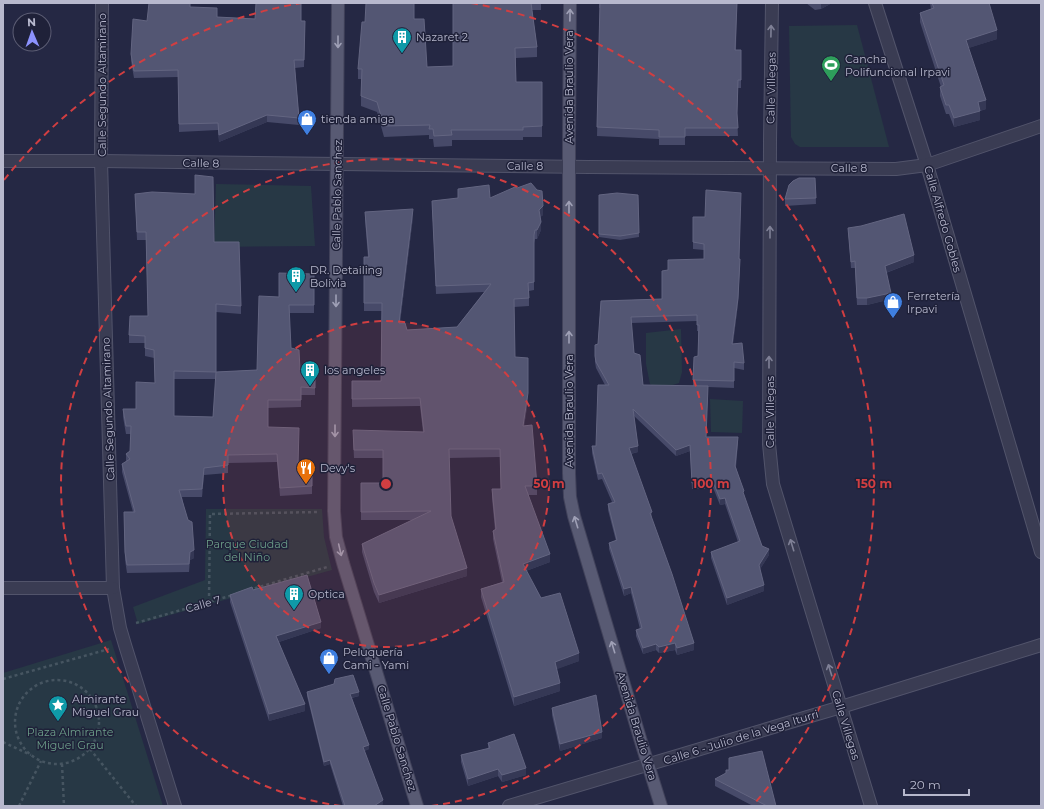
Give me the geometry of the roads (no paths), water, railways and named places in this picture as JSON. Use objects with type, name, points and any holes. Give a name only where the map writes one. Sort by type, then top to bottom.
[{"type":"main road","name":"Calle Pablo Sanchez","points":[[338,3],[334,504],[336,537],[342,562],[417,806]]},
{"type":"main road","name":"Avenida Braulio Vera","points":[[570,3],[570,497],[576,523],[661,806]]},
{"type":"street","name":"Calle Segundo Altamirano","points":[[102,3],[101,161],[113,588],[120,628],[175,806]]},
{"type":"street","name":"Calle Villegas","points":[[772,3],[769,444],[773,484],[871,806]]},
{"type":"street","name":"Calle Alfredo Gobles","points":[[875,3],[927,165],[1041,552]]},
{"type":"street","name":"Calle 8","points":[[3,161],[896,168],[927,165],[1041,126]]},
{"type":"street","points":[[3,588],[113,588]]},
{"type":"street","name":"Calle 6 - Julio de la Vega Iturri","points":[[509,806],[841,707],[1041,645]]},
{"type":"place","name":"Nazaret 2","points":[[402,54]]},
{"type":"place","name":"Cancha Polifuncional Irpavi","points":[[831,82]]},
{"type":"place","name":"tienda amiga","points":[[307,136]]},
{"type":"place","name":"DR. Detailing Bolivia","points":[[296,293]]},
{"type":"place","name":"Ferretería Irpavi","points":[[893,319]]},
{"type":"place","name":"los angeles","points":[[310,387]]},
{"type":"place","name":"Devy's","points":[[306,485]]},
{"type":"place","name":"Optica","points":[[294,611]]},
{"type":"place","name":"Peluquería Cami - Yami","points":[[329,675]]},
{"type":"place","name":"Almirante Miguel Grau","points":[[58,722]]},
{"type":"park label","name":"Parque Ciudad del Niño","points":[[247,550]]},
{"type":"park label","name":"Plaza Almirante Miguel Grau","points":[[70,738]]}]
